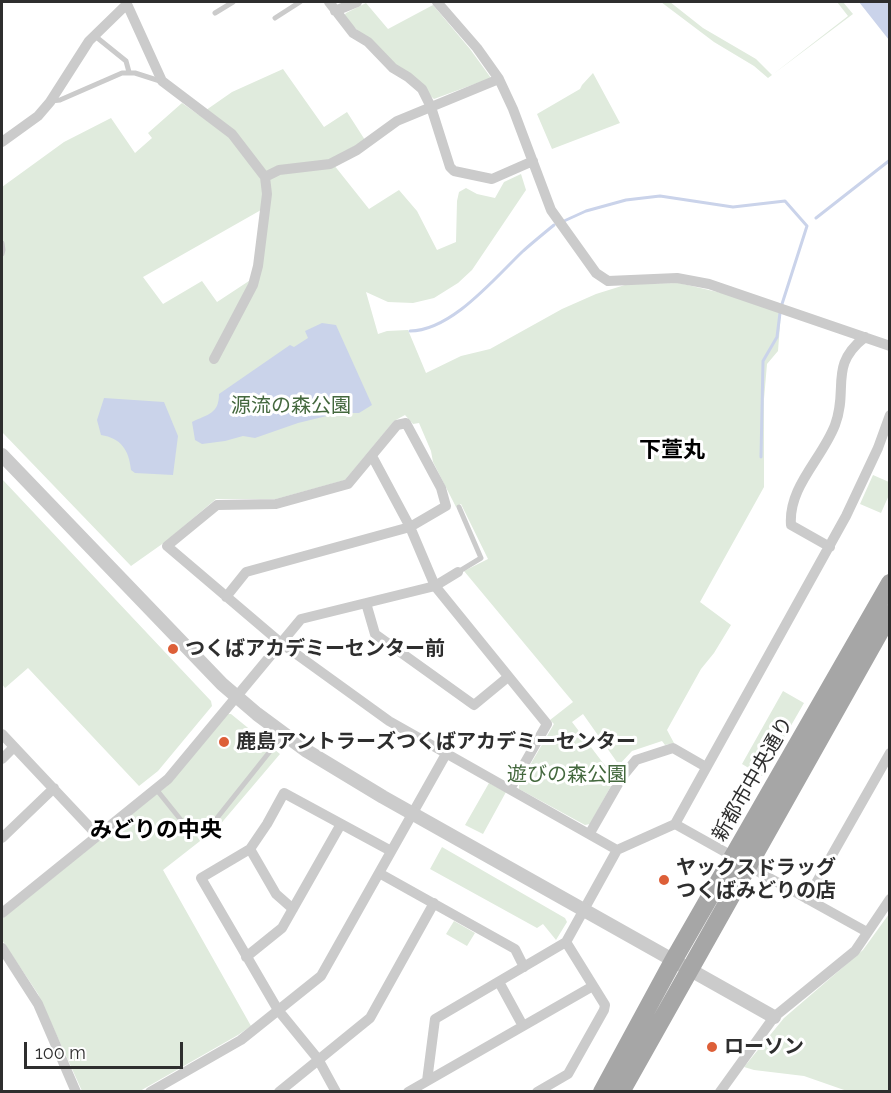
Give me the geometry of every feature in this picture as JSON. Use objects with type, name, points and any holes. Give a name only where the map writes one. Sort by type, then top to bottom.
[{"type":"main road","name":"新都市中央通り","points":[[741,861],[890,583]]},
{"type":"main road","name":"新都市中央通り","points":[[602,1092],[681,965],[890,614]]},
{"type":"main road","name":"新都市中央通り","points":[[621,1092],[681,965]]},
{"type":"street","points":[[328,2],[353,33],[368,42],[393,68],[422,89],[431,107],[446,158],[454,171],[492,179],[532,161]]},
{"type":"street","points":[[335,11],[357,2]]},
{"type":"street","points":[[436,2],[477,48],[499,79],[513,109],[550,210],[602,278],[616,281],[677,278],[695,281],[747,296],[890,346]]},
{"type":"street","points":[[2,142],[31,123],[50,102],[89,41],[127,3],[162,81],[232,134],[265,177],[267,194],[258,266],[253,285],[214,359]]},
{"type":"street","points":[[265,177],[279,170],[330,164],[357,150],[397,121],[499,79]]},
{"type":"street","points":[[830,547],[791,525],[790,519],[795,495],[831,436],[836,422],[843,386],[841,374],[846,356],[853,346],[865,337]]},
{"type":"street","points":[[427,1081],[435,1019],[566,942],[617,850],[675,824],[830,547],[878,448],[890,415]]},
{"type":"street","points":[[226,597],[246,572],[410,526],[446,506],[441,488],[406,423],[397,425],[348,484],[276,504],[218,505],[167,546],[226,597],[280,643],[389,721],[617,850]]},
{"type":"street","points":[[2,455],[180,642],[236,696],[284,734],[329,765],[412,813],[774,1017]]},
{"type":"street","points":[[372,456],[410,526],[435,585],[547,724],[510,789]]},
{"type":"street","points":[[2,913],[168,779],[301,619],[435,585],[458,572]]},
{"type":"street","points":[[366,603],[375,634],[474,705],[508,677]]},
{"type":"street","points":[[2,734],[98,836]]},
{"type":"street","points":[[2,759],[15,747]]},
{"type":"street","points":[[590,833],[622,777],[636,760],[673,748],[706,767]]},
{"type":"street","points":[[807,899],[890,753]]},
{"type":"street","points":[[150,1092],[241,1040],[321,976],[446,754]]},
{"type":"street","points":[[2,838],[54,788]]},
{"type":"street","points":[[336,1092],[318,1059],[278,1010],[201,878],[250,849],[284,793],[391,851]]},
{"type":"street","points":[[246,957],[282,928],[341,824]]},
{"type":"street","points":[[675,824],[867,932]]},
{"type":"street","points":[[250,849],[276,894],[293,909]]},
{"type":"street","points":[[379,873],[515,950],[524,967]]},
{"type":"street","points":[[720,1092],[774,1017],[855,951],[890,899]]},
{"type":"street","points":[[279,1092],[370,1018],[434,903]]},
{"type":"street","points":[[537,1092],[568,1074],[605,1005],[566,942]]},
{"type":"street","points":[[2,948],[38,1004],[76,1092]]},
{"type":"street","points":[[499,982],[523,1026]]},
{"type":"street","points":[[408,1092],[593,986]]},
{"type":"lane","points":[[215,13],[233,2]]},
{"type":"lane","points":[[274,18],[300,2]]},
{"type":"lane","points":[[95,36],[126,61],[129,72]]},
{"type":"lane","points":[[50,102],[60,100],[115,75],[129,72],[162,81]]},
{"type":"lane","points":[[2,243],[2,254]]},
{"type":"lane","points":[[458,572],[480,558],[459,507]]},
{"type":"lane","points":[[156,789],[189,830],[213,823],[284,734]]},
{"type":"green space","points":[[661,2],[670,2],[703,28],[756,59],[772,75],[768,78],[754,66],[714,42]]},
{"type":"green space","points":[[837,2],[843,2],[853,14],[772,75],[848,16]]},
{"type":"green space","points":[[366,3],[388,29],[433,5],[491,78],[434,99],[343,17],[346,13]]},
{"type":"green space","points":[[283,69],[324,127],[347,112],[365,140],[330,160],[369,209],[399,190],[417,211],[437,250],[456,242],[459,192],[466,188],[477,194],[495,198],[504,182],[521,174],[526,190],[472,270],[458,283],[434,298],[413,303],[388,302],[366,292],[378,334],[408,330],[426,373],[461,356],[490,349],[562,309],[596,294],[628,284],[679,283],[743,298],[781,312],[778,351],[767,364],[764,399],[764,487],[700,602],[731,625],[701,669],[667,730],[674,743],[665,745],[662,741],[632,751],[619,765],[583,714],[572,722],[616,777],[590,824],[585,825],[519,789],[519,784],[554,724],[550,720],[573,702],[464,571],[488,559],[461,504],[456,507],[433,462],[431,451],[419,423],[413,424],[405,415],[394,421],[345,480],[276,499],[216,499],[165,542],[131,566],[2,432],[2,187],[64,142],[111,118],[135,153],[152,138],[148,133],[182,103],[199,115],[232,92]],"holes":[[[261,210],[252,279],[217,302],[202,281],[163,304],[143,277]]]},
{"type":"green space","points":[[593,73],[620,123],[552,149],[537,114],[580,89]]},
{"type":"green space","points":[[873,475],[889,482],[889,495],[881,513],[860,504]]},
{"type":"green space","points":[[2,479],[211,701],[212,706],[158,771],[139,786],[28,668],[5,688],[2,684]]},
{"type":"green space","points":[[783,691],[804,703],[762,776],[742,764]]},
{"type":"green space","points":[[226,714],[231,714],[280,754],[218,827],[163,870],[251,1026],[140,1091],[82,1091],[38,994],[2,940],[2,919],[168,785]]},
{"type":"green space","points":[[489,783],[506,792],[483,834],[465,825]]},
{"type":"green space","points":[[442,847],[565,918],[567,922],[556,940],[543,924],[537,928],[430,869]]},
{"type":"green space","points":[[889,914],[889,1091],[847,1091],[804,1076],[744,1067],[784,1018],[863,950]]},
{"type":"green space","points":[[454,921],[475,933],[467,946],[446,934]]},
{"type":"water","points":[[859,2],[889,2],[889,40]]},
{"type":"water","points":[[322,323],[336,325],[372,405],[359,413],[339,413],[298,423],[255,438],[243,436],[202,444],[195,440],[192,422],[215,410],[219,394],[290,345],[294,347],[308,338],[305,331]]},
{"type":"water","points":[[104,398],[164,402],[178,436],[173,475],[135,473],[131,470],[123,446],[114,439],[101,435],[97,420]]},
{"type":"waterway","points":[[816,218],[890,160]]},
{"type":"waterway","points":[[564,221],[586,211],[626,200],[660,196],[733,207],[785,201],[807,226],[782,304]]},
{"type":"waterway","points":[[410,331],[425,329],[441,322],[471,302],[522,252],[554,225]]},
{"type":"waterway","points":[[761,457],[763,361],[777,337],[780,313]]},
{"type":"place","name":"つくばアカデミーセンター前","points":[[173,649]]},
{"type":"place","name":"鹿島アントラーズつくばアカデミーセンター","points":[[224,742]]},
{"type":"place","name":"ヤックスドラッグ つくばみどりの店","points":[[664,880]]},
{"type":"place","name":"ローソン","points":[[712,1047]]},
{"type":"district","name":"下萱丸","points":[[672,450]]},
{"type":"district","name":"みどりの中央","points":[[156,830]]},
{"type":"park label","name":"源流の森公園","points":[[291,406]]},
{"type":"park label","name":"遊びの森公園","points":[[567,775]]}]
